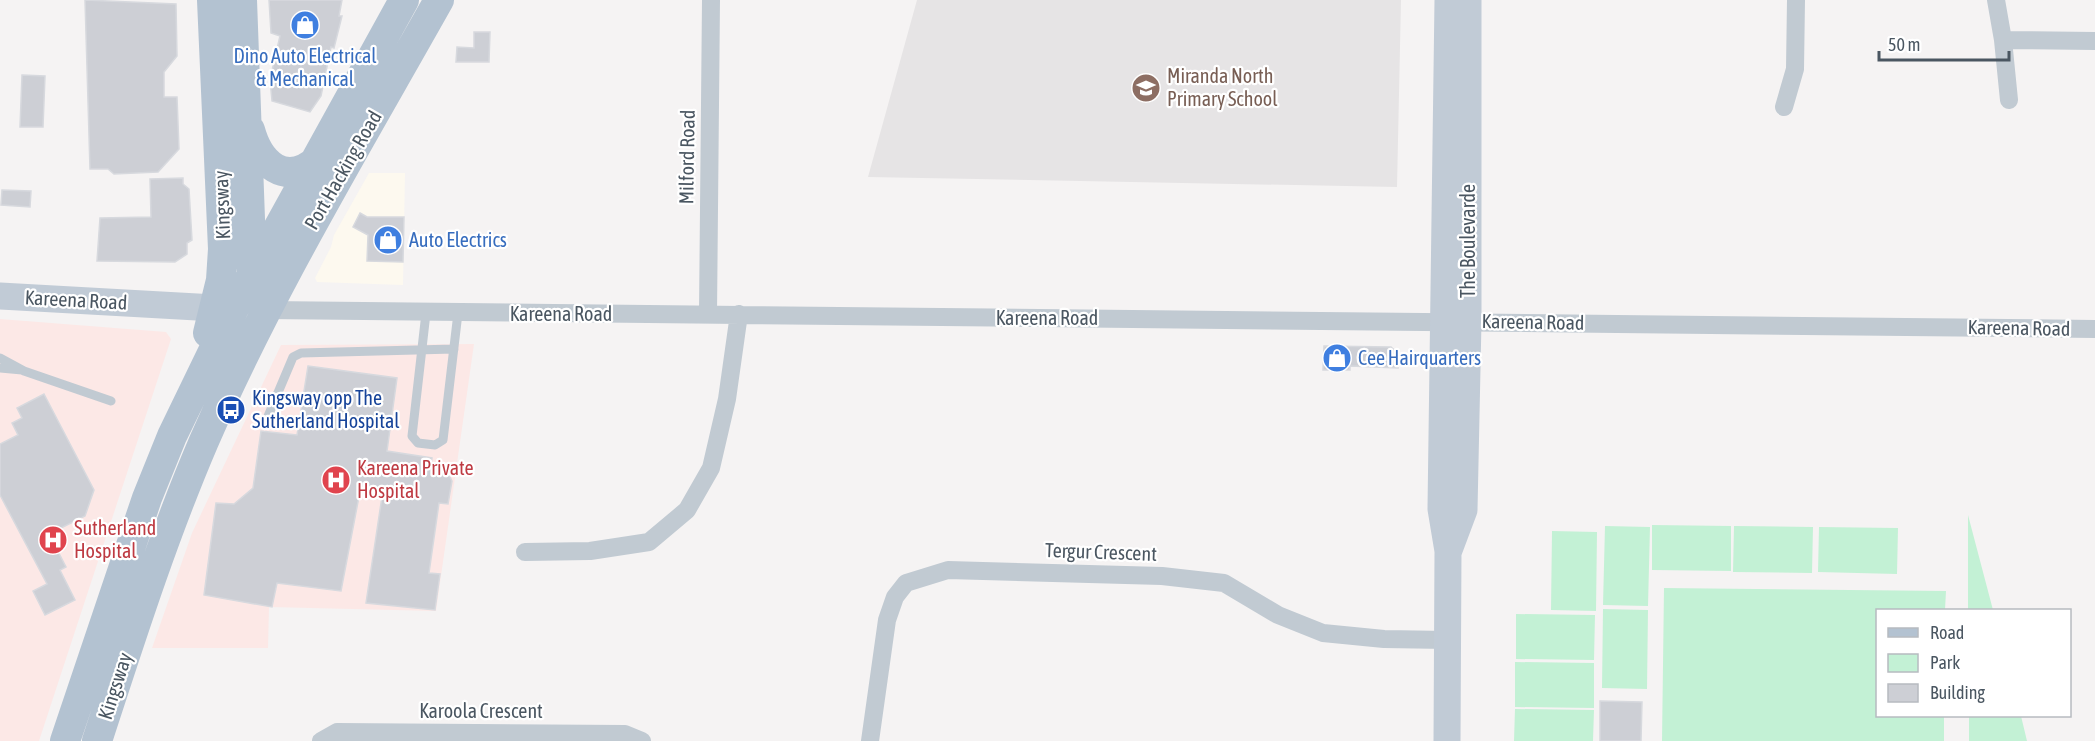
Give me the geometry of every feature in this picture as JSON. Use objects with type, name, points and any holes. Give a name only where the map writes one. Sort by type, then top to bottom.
[{"type":"main road","name":"Kingsway","points":[[97,741],[148,585],[184,488],[225,396],[241,348],[241,309],[224,249],[212,0]]},
{"type":"main road","name":"Kingsway","points":[[242,0],[252,276]]},
{"type":"main road","name":"Port Hacking Road","points":[[241,309],[252,276],[404,0]]},
{"type":"main road","name":"Port Hacking Road","points":[[241,309],[294,254],[439,0]]},
{"type":"main road","name":"The Boulevarde","points":[[1447,741],[1448,551],[1464,510],[1456,321],[1448,0]]},
{"type":"main road","name":"The Boulevarde","points":[[1456,321],[1468,0]]},
{"type":"main road","points":[[246,115],[257,150],[273,168],[299,171],[317,160]]},
{"type":"main road","name":"Kareena Road","points":[[1,299],[241,309]]},
{"type":"main road","name":"Kingsway","points":[[65,741],[147,498],[187,405],[241,309]]},
{"type":"street","name":"Milford Road","points":[[708,314],[711,0]]},
{"type":"street","points":[[1784,107],[1795,69],[1796,0]]},
{"type":"street","points":[[1996,0],[2009,100]]},
{"type":"street","points":[[2003,40],[2095,41]]},
{"type":"street","name":"Kareena Road","points":[[241,309],[426,313],[739,314],[2095,329]]},
{"type":"street","points":[[525,552],[590,550],[649,542],[687,510],[711,468],[727,399],[739,314]]},
{"type":"street","name":"Tergur Crescent","points":[[870,741],[887,620],[895,597],[906,583],[948,570],[1162,576],[1224,584],[1278,615],[1323,633],[1384,639],[1448,640]]},
{"type":"street","name":"Karoola Crescent","points":[[321,741],[338,732],[625,734],[642,741]]},
{"type":"lane","points":[[426,313],[412,436],[418,443],[435,446],[443,440],[458,313]]},
{"type":"lane","points":[[266,421],[293,357],[301,353],[454,349]]},
{"type":"lane","points":[[0,358],[24,371],[111,401]]},
{"type":"lane","points":[[0,368],[24,371]]},
{"type":"shaded area","name":"Miranda North Primary School","points":[[917,0],[1401,0],[1397,187],[868,177]]},
{"type":"shaded area","points":[[369,173],[405,173],[403,285],[317,282],[315,278],[331,247],[334,235]]},
{"type":"shaded area","name":"Sutherland Hospital","points":[[0,319],[166,332],[171,339],[39,741],[0,741]]},
{"type":"shaded area","name":"Kareena Private Hospital","points":[[474,344],[436,611],[269,607],[268,648],[152,648],[192,533],[281,345]]},
{"type":"green space","points":[[1968,515],[1993,609],[1968,609]]},
{"type":"green space","points":[[1652,525],[1731,526],[1731,571],[1652,570]]},
{"type":"green space","points":[[1605,526],[1650,527],[1648,606],[1603,605]]},
{"type":"green space","points":[[1734,526],[1813,527],[1812,573],[1733,572]]},
{"type":"green space","points":[[1819,527],[1898,528],[1897,574],[1818,572]]},
{"type":"green space","points":[[1552,531],[1597,532],[1596,611],[1551,610]]},
{"type":"green space","points":[[1664,588],[1946,591],[1945,609],[1876,609],[1876,717],[1944,717],[1944,741],[1662,741]]},
{"type":"green space","points":[[1603,609],[1648,610],[1647,689],[1602,688]]},
{"type":"green space","points":[[1516,614],[1595,615],[1594,660],[1516,659]]},
{"type":"green space","points":[[1515,662],[1594,663],[1594,708],[1515,707]]},
{"type":"green space","points":[[1515,709],[1594,710],[1593,741],[1514,741]]},
{"type":"green space","points":[[1969,717],[2021,717],[2027,741],[1969,741]]},
{"type":"building","points":[[85,0],[176,4],[177,56],[164,72],[164,97],[177,97],[179,149],[158,172],[114,174],[108,169],[90,169]]},
{"type":"building","points":[[269,0],[342,0],[339,16],[342,16],[334,48],[331,47],[321,96],[310,112],[272,101],[270,79],[280,36],[271,33]]},
{"type":"building","points":[[474,32],[490,32],[489,62],[456,62],[457,47],[474,48]]},
{"type":"building","points":[[22,75],[45,76],[43,127],[20,127]]},
{"type":"building","points":[[183,178],[183,184],[189,189],[192,240],[187,243],[187,254],[175,262],[97,261],[100,218],[151,217],[150,179]]},
{"type":"building","points":[[2,190],[31,191],[30,207],[1,205]]},
{"type":"building","name":"Auto Electrics","points":[[360,213],[367,217],[404,217],[403,262],[367,261],[368,235],[353,227]]},
{"type":"building","points":[[1324,346],[1391,347],[1399,354],[1398,368],[1350,366],[1350,370],[1323,370]]},
{"type":"building","points":[[308,366],[397,378],[387,451],[432,458],[431,465],[445,467],[452,481],[448,504],[439,503],[429,573],[440,574],[435,610],[366,603],[383,490],[361,486],[341,591],[277,583],[272,607],[204,595],[216,503],[234,504],[253,488],[261,431],[297,435]]},
{"type":"building","points":[[44,394],[94,490],[85,516],[49,534],[66,567],[60,570],[75,600],[45,615],[33,591],[47,584],[0,495],[0,444],[18,435],[12,423],[22,418],[17,408]]},
{"type":"building","points":[[1600,701],[1642,702],[1641,741],[1600,741]]},
{"type":"place","name":"Dino Auto Electrical & Mechanical","points":[[305,25]]},
{"type":"place","name":"Miranda North Primary School","points":[[1146,88]]},
{"type":"place","name":"Auto Electrics","points":[[388,240]]},
{"type":"place","name":"Cee Hairquarters","points":[[1337,358]]},
{"type":"place","name":"Kingsway opp The Sutherland Hospital","points":[[231,410]]},
{"type":"place","name":"Kareena Private Hospital","points":[[336,480]]},
{"type":"place","name":"Sutherland Hospital","points":[[53,540]]}]
